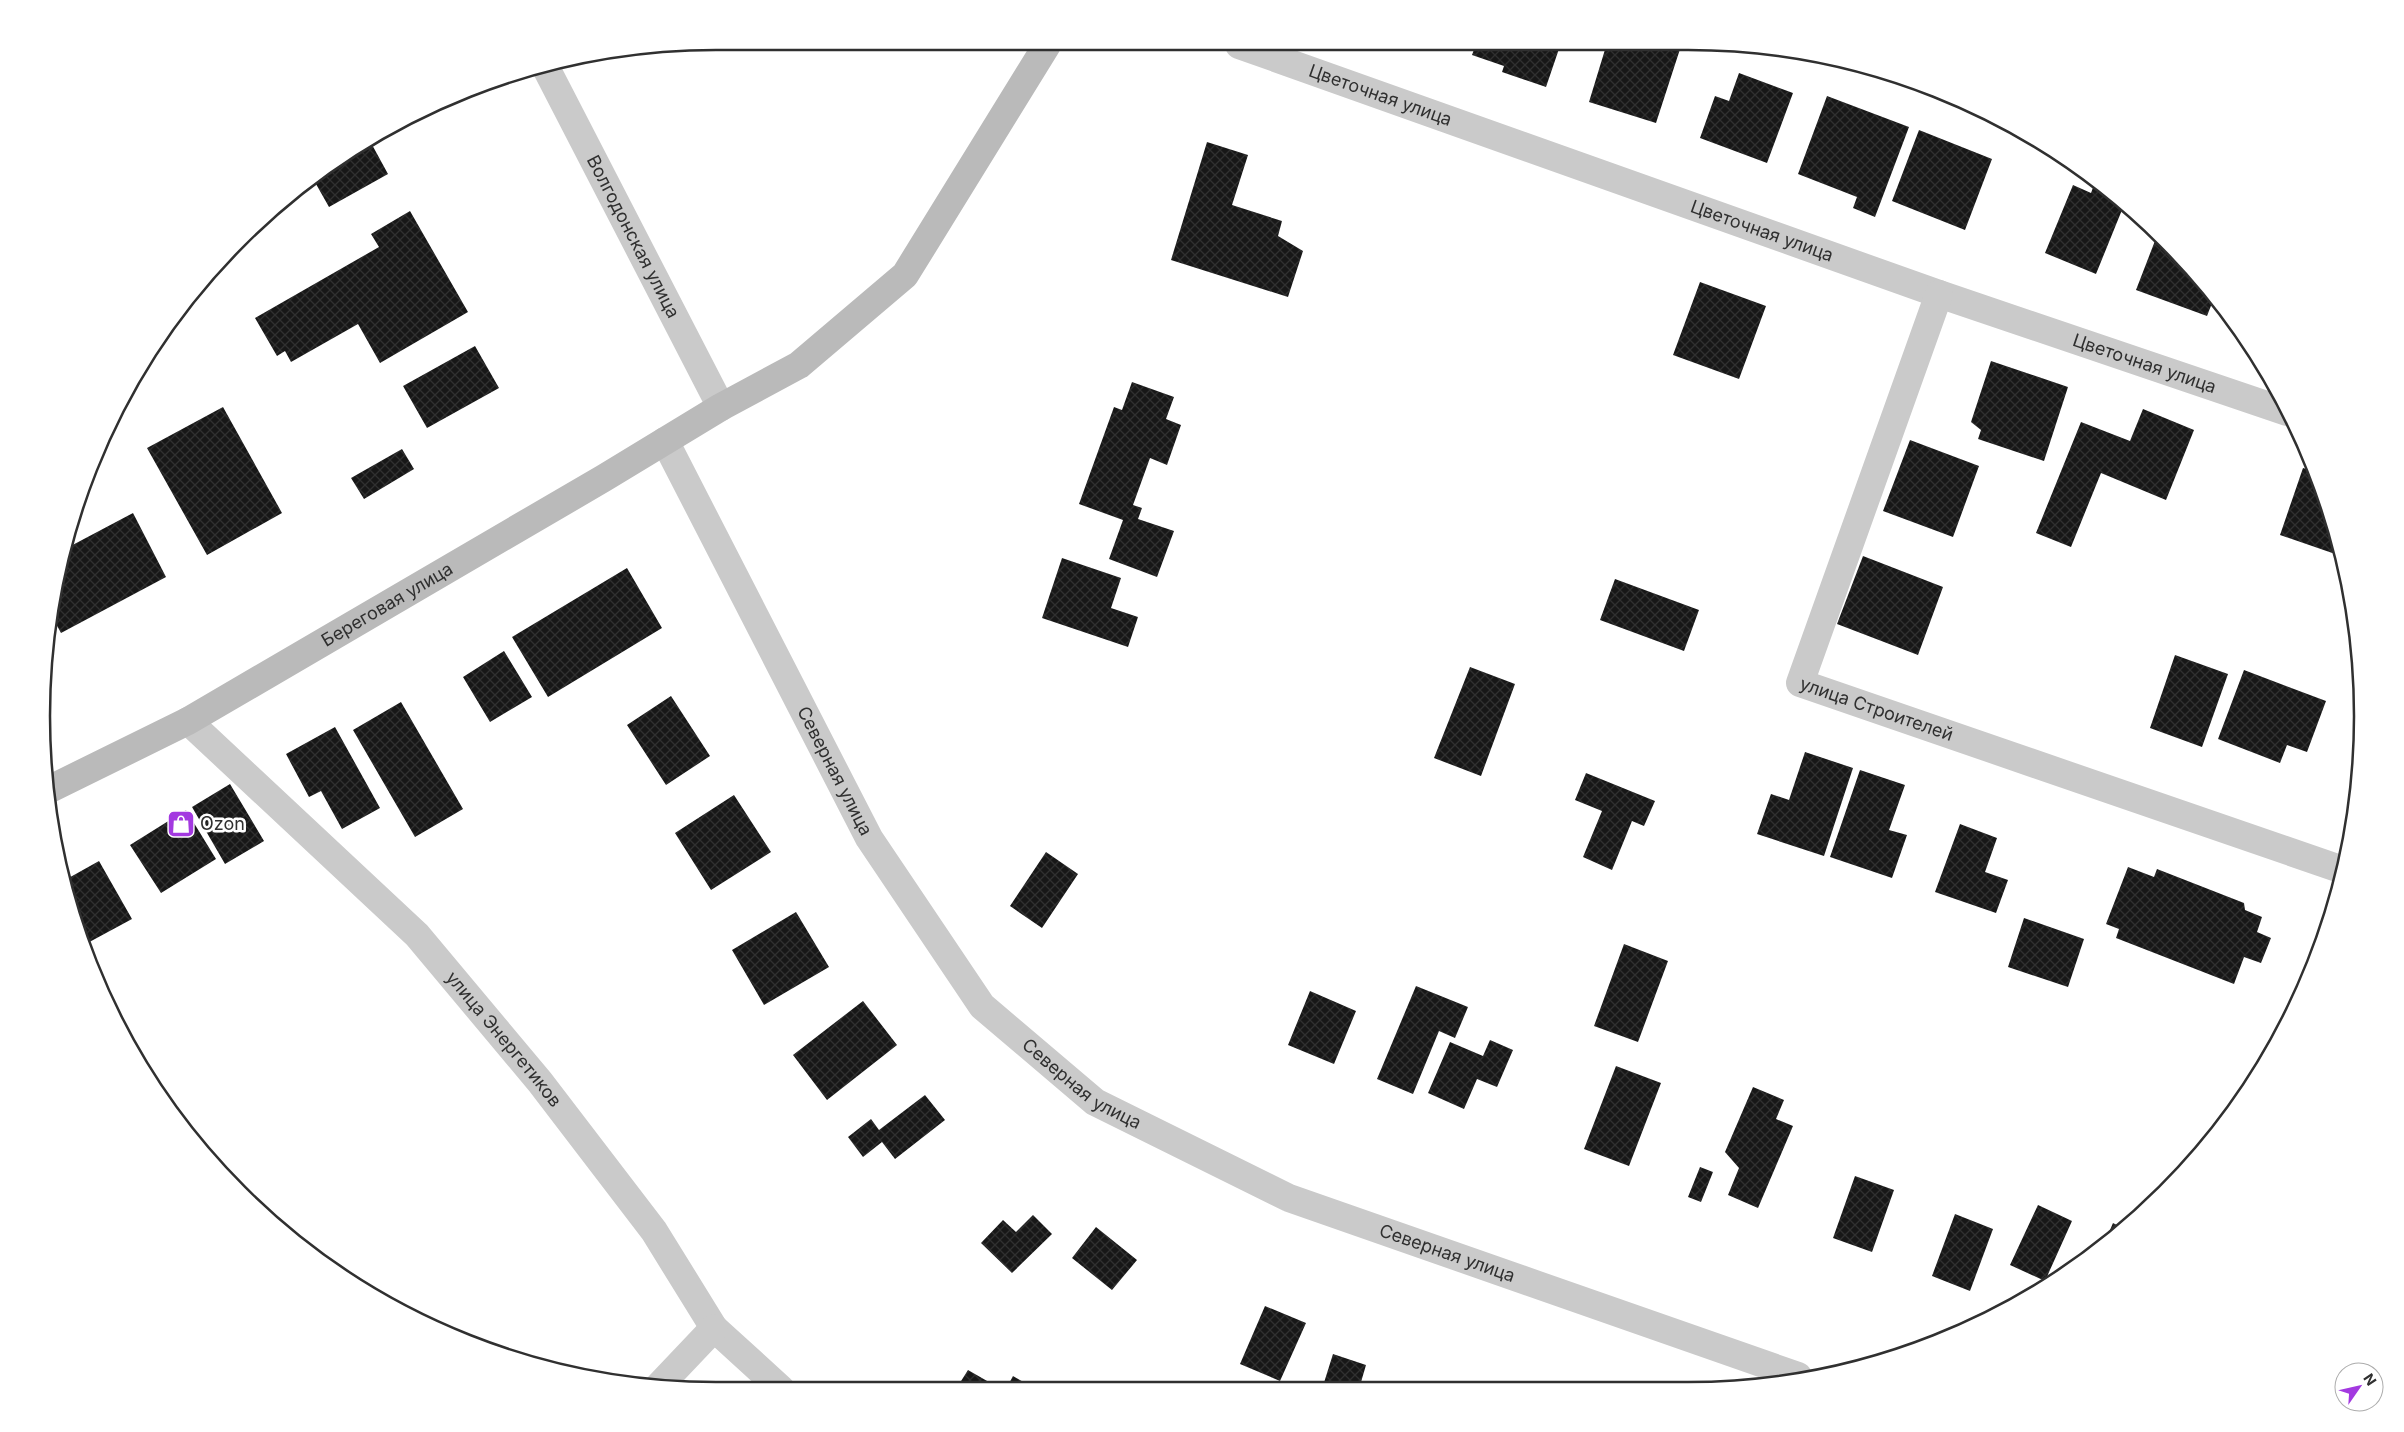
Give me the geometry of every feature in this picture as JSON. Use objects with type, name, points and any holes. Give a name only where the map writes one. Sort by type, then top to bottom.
[{"type":"main road","name":"Береговая улица","points":[[54,787],[188,721],[721,407],[799,365],[905,274],[1044,50]]},
{"type":"street","name":"Цветочная улица","points":[[1253,50],[1939,294],[2279,409]]},
{"type":"street","name":"Волгодонская улица","points":[[548,72],[721,407]]},
{"type":"street","name":"улица Строителей","points":[[1939,294],[1800,683],[2336,868]]},
{"type":"street","name":"Северная улица","points":[[665,441],[869,838],[982,1006],[1095,1102],[1289,1198],[1791,1373]]},
{"type":"street","name":"улица Энергетиков","points":[[188,721],[417,935],[540,1082],[654,1231],[714,1328],[773,1382]]},
{"type":"street","points":[[664,1380],[714,1328]]},
{"type":"building","points":[[1474,50],[1559,50],[1546,87],[1502,72],[1504,66],[1472,55]]},
{"type":"building","points":[[1605,50],[1680,50],[1656,123],[1589,102]]},
{"type":"building","points":[[1739,73],[1793,93],[1767,163],[1700,138],[1715,96],[1729,101]]},
{"type":"building","points":[[1827,96],[1909,127],[1875,217],[1853,208],[1857,197],[1798,174]]},
{"type":"building","points":[[1919,130],[1992,159],[1965,230],[1892,201]]},
{"type":"building","points":[[1207,142],[1248,155],[1232,205],[1282,221],[1278,236],[1303,251],[1288,297],[1171,260]]},
{"type":"building","points":[[372,146],[388,174],[329,207],[316,184]]},
{"type":"building","points":[[2073,185],[2091,193],[2093,188],[2122,211],[2096,274],[2045,253]]},
{"type":"building","points":[[410,211],[468,312],[380,363],[358,324],[291,362],[285,351],[277,356],[255,318],[379,247],[371,234]]},
{"type":"building","points":[[2155,241],[2189,277],[2211,305],[2207,316],[2136,290]]},
{"type":"building","points":[[1700,282],[1766,306],[1739,379],[1673,355]]},
{"type":"building","points":[[475,346],[499,388],[427,428],[403,386]]},
{"type":"building","points":[[1991,361],[2068,387],[2044,461],[1978,439],[1981,430],[1971,422]]},
{"type":"building","points":[[1132,382],[1174,397],[1166,419],[1181,425],[1167,465],[1150,458],[1133,505],[1142,508],[1138,519],[1174,531],[1157,577],[1109,559],[1123,520],[1079,504],[1114,407],[1122,410]]},
{"type":"building","points":[[223,407],[282,513],[207,555],[147,448]]},
{"type":"building","points":[[2143,409],[2194,430],[2166,500],[2101,473],[2071,547],[2036,533],[2081,422],[2130,441]]},
{"type":"building","points":[[1910,440],[1979,466],[1953,537],[1883,511]]},
{"type":"building","points":[[402,449],[414,469],[364,499],[351,478]]},
{"type":"building","points":[[2303,468],[2306,469],[2319,502],[2333,553],[2280,535]]},
{"type":"building","points":[[133,513],[166,577],[61,633],[57,625],[73,545]]},
{"type":"building","points":[[1863,556],[1943,587],[1918,655],[1837,624]]},
{"type":"building","points":[[1062,558],[1121,578],[1111,608],[1138,617],[1128,647],[1042,618]]},
{"type":"building","points":[[627,568],[662,628],[548,697],[512,637]]},
{"type":"building","points":[[1615,579],[1699,610],[1684,651],[1600,620]]},
{"type":"building","points":[[504,651],[532,697],[490,722],[463,677]]},
{"type":"building","points":[[2175,655],[2228,674],[2202,747],[2150,728]]},
{"type":"building","points":[[1470,667],[1515,684],[1481,776],[1434,758]]},
{"type":"building","points":[[2244,670],[2326,701],[2307,752],[2287,745],[2280,763],[2218,739]]},
{"type":"building","points":[[671,696],[710,756],[666,785],[627,725]]},
{"type":"building","points":[[401,702],[463,809],[415,837],[353,730]]},
{"type":"building","points":[[335,727],[380,808],[342,829],[321,791],[309,797],[286,754]]},
{"type":"building","points":[[1805,752],[1853,768],[1824,856],[1757,834],[1771,794],[1789,800]]},
{"type":"building","points":[[1860,770],[1905,785],[1889,830],[1907,835],[1892,878],[1830,857]]},
{"type":"building","points":[[1586,773],[1655,801],[1644,826],[1632,821],[1612,870],[1583,857],[1602,811],[1575,800]]},
{"type":"building","points":[[230,784],[264,841],[225,864],[192,807]]},
{"type":"building","points":[[734,795],[771,852],[711,890],[675,833]]},
{"type":"building","points":[[186,810],[216,859],[161,893],[130,845]]},
{"type":"building","points":[[1960,824],[1997,838],[1985,872],[2008,880],[1996,913],[1935,892]]},
{"type":"building","points":[[1046,852],[1078,874],[1042,928],[1010,906]]},
{"type":"building","points":[[99,861],[132,919],[90,942],[70,877]]},
{"type":"building","points":[[2128,867],[2154,877],[2157,869],[2244,903],[2245,910],[2262,917],[2257,932],[2271,938],[2261,963],[2244,957],[2234,984],[2116,938],[2119,929],[2106,924]]},
{"type":"building","points":[[796,912],[829,967],[764,1005],[732,950]]},
{"type":"building","points":[[2024,918],[2084,939],[2068,987],[2008,967]]},
{"type":"building","points":[[1624,944],[1668,961],[1638,1042],[1594,1026]]},
{"type":"building","points":[[1416,986],[1468,1007],[1455,1038],[1439,1031],[1413,1094],[1377,1079]]},
{"type":"building","points":[[1310,991],[1356,1011],[1334,1064],[1288,1045]]},
{"type":"building","points":[[863,1001],[897,1045],[827,1100],[793,1055]]},
{"type":"building","points":[[1490,1040],[1513,1050],[1497,1087],[1477,1079],[1464,1109],[1428,1093],[1450,1042],[1483,1056]]},
{"type":"building","points":[[1616,1066],[1661,1083],[1629,1166],[1584,1149]]},
{"type":"building","points":[[1753,1087],[1784,1100],[1776,1119],[1793,1126],[1758,1208],[1728,1195],[1739,1168],[1725,1152]]},
{"type":"building","points":[[925,1095],[945,1120],[895,1159],[882,1142],[863,1157],[848,1137],[871,1119],[879,1130]]},
{"type":"building","points":[[1700,1167],[1713,1172],[1701,1202],[1688,1197]]},
{"type":"building","points":[[1855,1176],[1894,1190],[1872,1252],[1833,1238]]},
{"type":"building","points":[[2038,1205],[2072,1221],[2047,1277],[2042,1280],[2010,1265]]},
{"type":"building","points":[[1955,1214],[1993,1229],[1970,1291],[1932,1276]]},
{"type":"building","points":[[1033,1215],[1052,1234],[1012,1273],[981,1243],[1003,1220],[1016,1232]]},
{"type":"building","points":[[2113,1223],[2117,1225],[2110,1231]]},
{"type":"building","points":[[1096,1227],[1137,1260],[1112,1290],[1072,1258]]},
{"type":"building","points":[[1265,1306],[1306,1323],[1280,1381],[1240,1364]]},
{"type":"building","points":[[1333,1354],[1366,1365],[1361,1382],[1324,1382]]},
{"type":"building","points":[[968,1370],[989,1382],[960,1382]]},
{"type":"building","points":[[1013,1376],[1023,1382],[1010,1382]]},
{"type":"place","name":"Ozon","points":[[181,824]]}]
